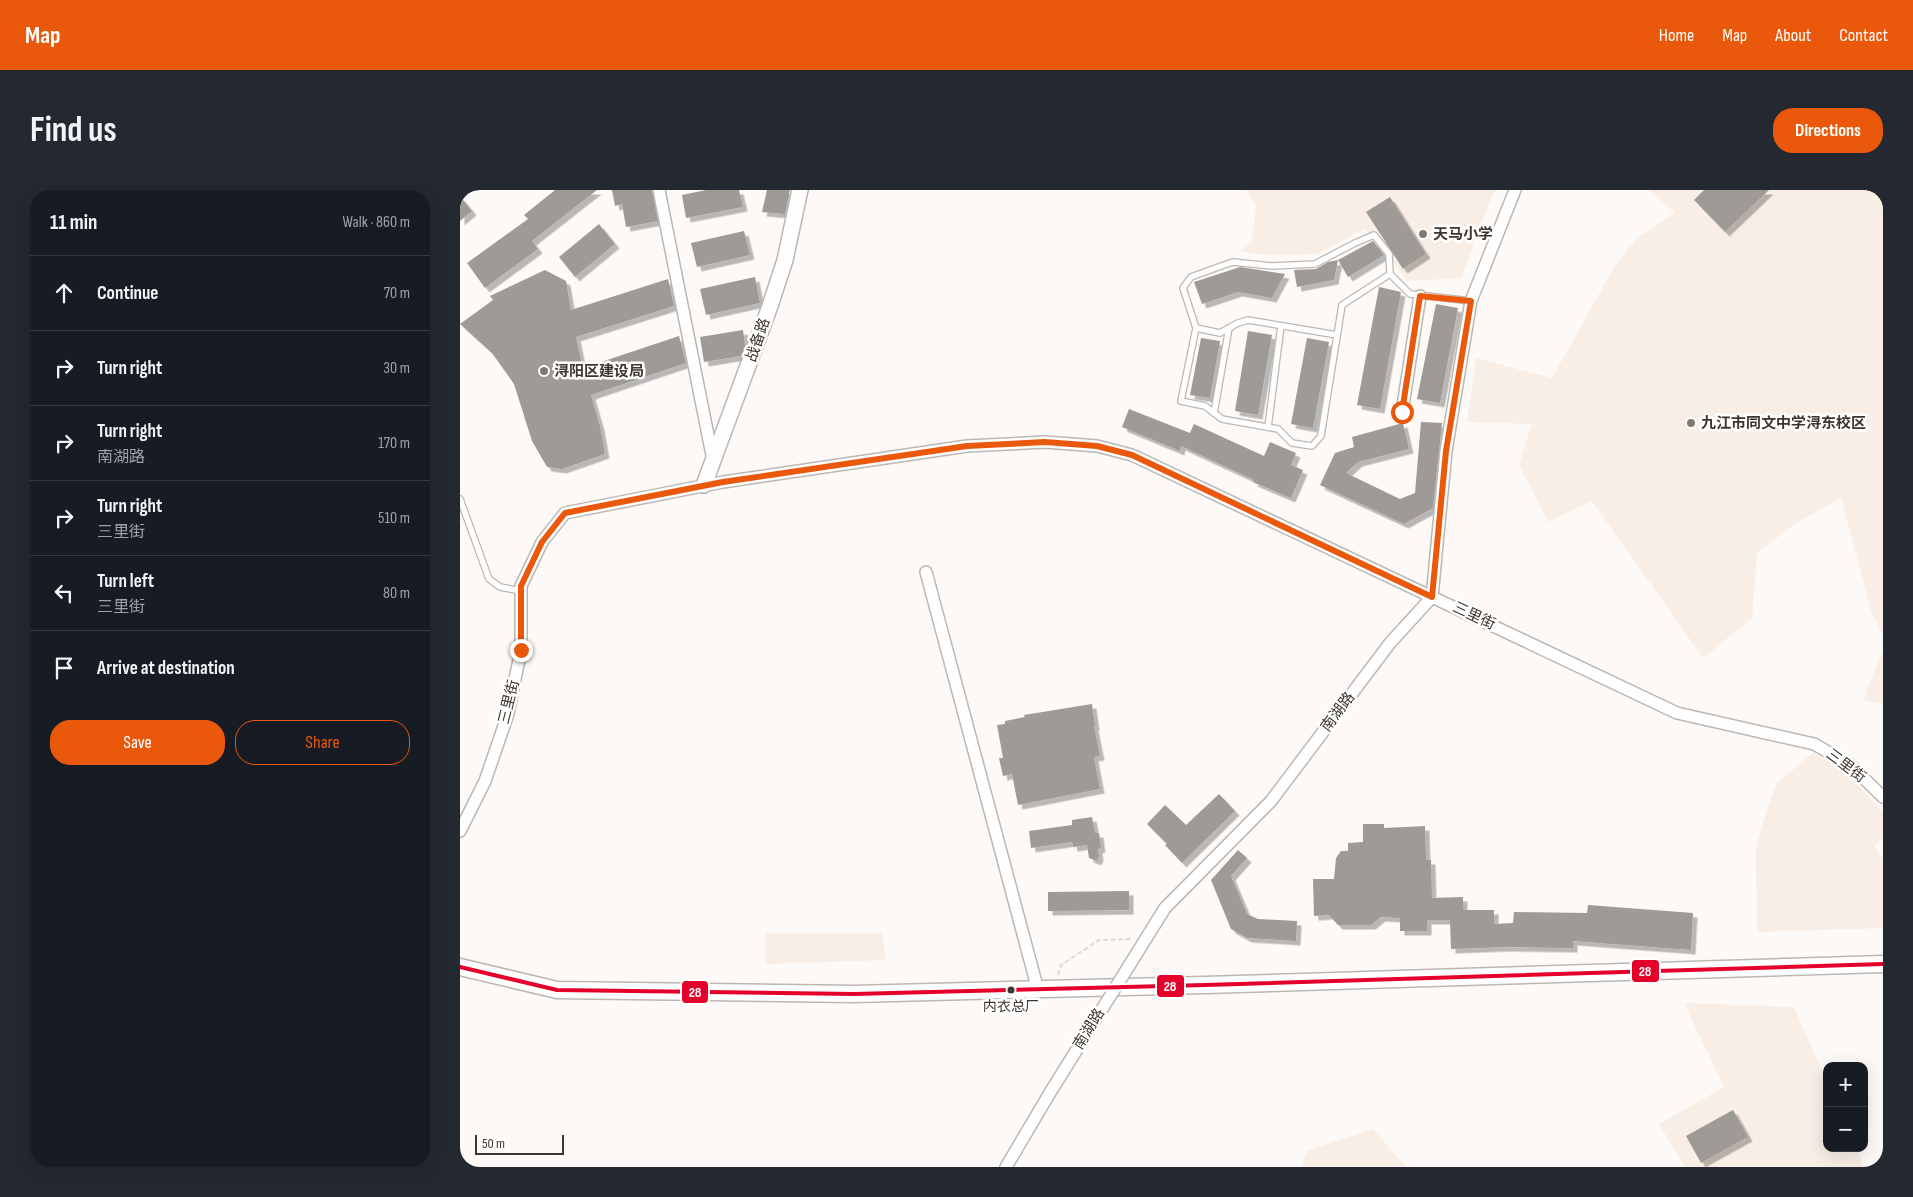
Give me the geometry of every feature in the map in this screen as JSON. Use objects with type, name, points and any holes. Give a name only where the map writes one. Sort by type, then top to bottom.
[{"type":"main road","points":[[460,967],[557,990],[854,994],[1045,990],[1883,964]]},
{"type":"street","points":[[659,190],[713,461]]},
{"type":"street","name":"战备路","points":[[704,486],[785,260],[800,190]]},
{"type":"street","points":[[1432,597],[1446,451],[1471,301],[1514,190]]},
{"type":"street","points":[[1402,412],[1420,296]]},
{"type":"street","name":"三里街","points":[[461,827],[485,781],[508,714],[521,650],[521,586],[542,542],[565,513],[704,486],[967,446],[1045,442],[1097,446],[1132,455],[1677,713],[1814,744],[1849,764],[1883,797]]},
{"type":"street","points":[[926,572],[1045,990]]},
{"type":"street","name":"南湖路","points":[[1006,1167],[1165,908],[1271,801],[1390,643],[1432,597]]},
{"type":"lane","points":[[1390,274],[1342,305],[1321,436],[1312,446],[1292,443],[1278,429],[1222,419],[1205,406],[1181,401],[1196,328],[1183,288],[1191,277],[1224,265],[1233,262],[1272,266],[1315,264],[1374,235],[1389,254],[1390,274],[1410,294],[1471,301]]},
{"type":"lane","points":[[1196,328],[1220,333],[1248,320],[1337,335]]},
{"type":"lane","points":[[1268,427],[1282,326]]},
{"type":"lane","points":[[1214,413],[1229,328]]},
{"type":"lane","points":[[460,499],[489,579],[500,587],[521,592]]},
{"type":"path","points":[[1045,990],[1061,965],[1099,940],[1146,939]]},
{"type":"shaded area","name":"天马小学","points":[[1246,190],[1495,190],[1479,228],[1462,278],[1408,281],[1365,229],[1317,254],[1265,255],[1240,251],[1252,239],[1256,206]]},
{"type":"shaded area","name":"九江市同文中学浔东校区","points":[[1649,190],[1883,190],[1883,635],[1871,611],[1841,497],[1792,526],[1757,553],[1752,618],[1703,658],[1592,501],[1548,522],[1519,465],[1532,424],[1467,422],[1476,358],[1552,378],[1612,271],[1636,239],[1675,213]]},
{"type":"shaded area","points":[[1883,651],[1883,704],[1864,701],[1868,686]]},
{"type":"shaded area","points":[[1813,753],[1834,765],[1855,782],[1883,812],[1883,839],[1874,846],[1883,859],[1883,928],[1757,932],[1756,848],[1768,806],[1776,784]]},
{"type":"shaded area","points":[[766,933],[882,933],[886,960],[765,964]]},
{"type":"shaded area","points":[[1684,1003],[1794,1007],[1823,1074],[1823,1152],[1858,1152],[1864,1167],[1685,1167],[1659,1124],[1724,1087]]},
{"type":"shaded area","points":[[1373,1129],[1406,1167],[1301,1167],[1308,1150]]},
{"type":"building","points":[[555,190],[597,190],[532,241],[538,249],[485,288],[467,263],[528,219],[524,215]]},
{"type":"building","points":[[612,190],[652,190],[658,221],[626,227],[622,204],[615,206]]},
{"type":"building","points":[[706,190],[739,190],[743,207],[686,218],[682,195]]},
{"type":"building","points":[[767,190],[790,190],[785,214],[762,212]]},
{"type":"building","points":[[1704,190],[1769,190],[1725,232],[1694,200]]},
{"type":"building","points":[[460,196],[472,211],[460,221]]},
{"type":"building","points":[[1390,197],[1426,254],[1403,269],[1366,212]]},
{"type":"building","points":[[599,224],[615,244],[575,277],[559,257]]},
{"type":"building","points":[[744,231],[750,255],[697,267],[691,243]]},
{"type":"building","points":[[1373,241],[1384,255],[1348,277],[1338,260]]},
{"type":"building","points":[[1338,260],[1334,280],[1297,287],[1294,270],[1316,269],[1328,262]]},
{"type":"building","points":[[1240,267],[1285,274],[1272,298],[1238,292],[1202,304],[1194,282]]},
{"type":"building","name":"浔阳区建设局","points":[[545,270],[566,281],[571,310],[668,279],[674,306],[576,337],[583,368],[679,336],[686,363],[591,395],[600,426],[605,454],[562,469],[547,467],[532,441],[514,384],[492,353],[460,324],[493,300],[490,296]]},
{"type":"building","points":[[755,277],[760,303],[706,315],[700,289]]},
{"type":"building","points":[[1379,287],[1401,292],[1380,409],[1357,405]]},
{"type":"building","points":[[1436,304],[1458,308],[1440,403],[1417,399]]},
{"type":"building","points":[[743,330],[745,346],[741,356],[704,362],[700,337]]},
{"type":"building","points":[[1248,331],[1272,335],[1258,415],[1235,411]]},
{"type":"building","points":[[1201,338],[1220,341],[1210,398],[1190,395]]},
{"type":"building","points":[[1307,338],[1329,342],[1313,428],[1291,424]]},
{"type":"building","points":[[1129,409],[1190,433],[1194,424],[1264,456],[1270,442],[1296,453],[1291,465],[1303,470],[1291,498],[1253,482],[1254,480],[1181,446],[1180,451],[1122,427]]},
{"type":"building","points":[[1421,422],[1442,423],[1433,508],[1404,524],[1320,485],[1335,453],[1354,447],[1352,437],[1403,423],[1409,449],[1358,462],[1346,473],[1400,499],[1415,493]]},
{"type":"building","points":[[1092,704],[1100,756],[1094,757],[1100,789],[1018,805],[1012,774],[1003,776],[999,758],[1003,758],[997,725],[1005,724],[1005,721],[1025,717],[1024,715]]},
{"type":"building","points":[[1219,794],[1235,811],[1182,863],[1165,845],[1167,844],[1147,824],[1165,805],[1186,825]]},
{"type":"building","points":[[1092,817],[1095,833],[1099,833],[1101,848],[1098,849],[1099,856],[1097,861],[1089,858],[1087,845],[1073,847],[1072,842],[1031,848],[1029,831],[1072,825],[1072,820]]},
{"type":"building","points":[[1363,824],[1384,824],[1384,828],[1425,826],[1426,860],[1431,860],[1432,898],[1463,897],[1463,910],[1494,910],[1494,924],[1513,923],[1514,912],[1587,913],[1588,905],[1693,913],[1691,950],[1573,941],[1573,948],[1507,947],[1451,949],[1450,920],[1427,920],[1427,931],[1400,931],[1400,918],[1381,917],[1371,925],[1338,925],[1329,915],[1314,916],[1313,879],[1334,879],[1336,858],[1341,851],[1348,851],[1348,843],[1363,842]]},
{"type":"building","points":[[1238,850],[1247,858],[1231,876],[1247,914],[1258,919],[1297,921],[1296,941],[1247,938],[1231,929],[1211,880]]},
{"type":"building","points":[[1129,891],[1129,910],[1048,911],[1048,892]]},
{"type":"building","points":[[1733,1110],[1748,1137],[1701,1163],[1686,1136]]},
{"type":"transit line","name":"28","points":[[460,967],[557,990],[854,994],[1883,964]]},
{"type":"place","name":"天马小学","points":[[1423,234]]},
{"type":"place","name":"浔阳区建设局","points":[[544,371]]},
{"type":"place","name":"九江市同文中学浔东校区","points":[[1691,423]]},
{"type":"place","name":"内衣总厂","points":[[1011,990]]},
{"type":"route","points":[[521,650],[521,586],[542,542],[565,513],[723,482],[967,446],[1045,442],[1097,446],[1132,455],[1432,597],[1446,451],[1471,301],[1420,296],[1402,412]]}]
